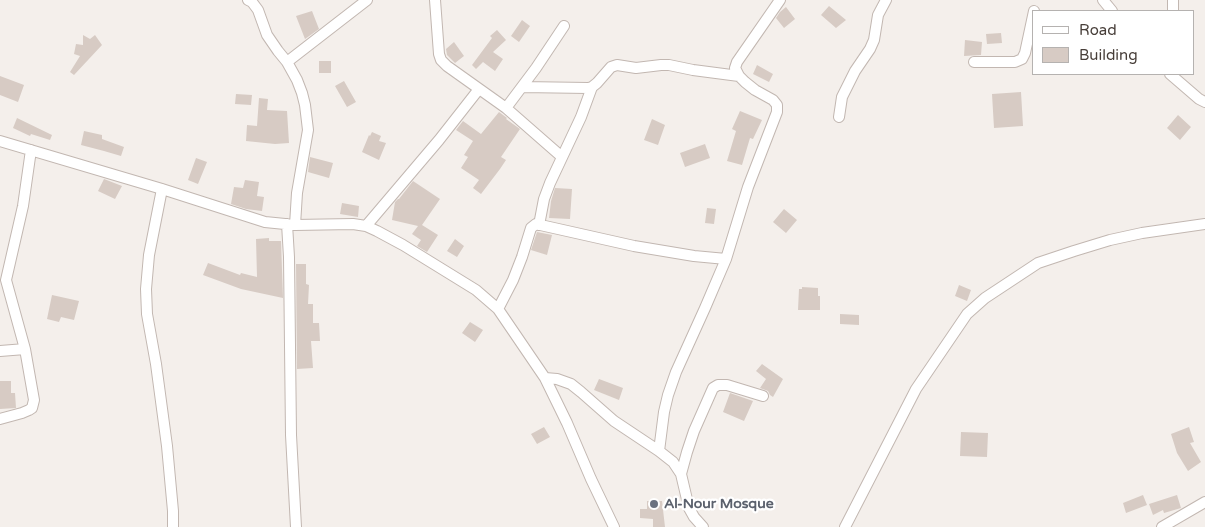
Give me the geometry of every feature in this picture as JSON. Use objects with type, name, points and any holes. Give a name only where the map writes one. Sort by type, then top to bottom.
[{"type":"street","points":[[248,0],[258,10],[267,35],[287,62],[297,80],[302,93],[308,130],[291,225],[289,257],[290,435],[296,527]]},
{"type":"street","points":[[287,62],[367,0]]},
{"type":"street","points":[[435,0],[439,57],[447,66],[506,108],[562,157]]},
{"type":"street","points":[[659,451],[668,395],[676,372],[726,259],[748,187],[776,112],[776,104],[773,100],[754,90],[739,76],[735,68],[737,62],[780,0]]},
{"type":"street","points":[[839,117],[842,97],[855,71],[870,49],[874,40],[878,15],[886,0]]},
{"type":"street","points":[[1103,0],[1111,10]]},
{"type":"street","points":[[974,62],[1015,62],[1022,59],[1032,20]]},
{"type":"street","points":[[506,108],[564,26]]},
{"type":"street","points":[[522,87],[588,88],[611,67],[617,65],[636,68],[669,65],[739,76]]},
{"type":"street","points":[[1171,75],[1203,103]]},
{"type":"street","points":[[539,225],[544,199],[581,117],[592,86]]},
{"type":"street","points":[[366,226],[439,140],[479,89]]},
{"type":"street","points":[[0,141],[265,222],[291,225],[353,224],[366,226],[403,245],[476,290],[498,309],[546,378],[614,527]]},
{"type":"street","points":[[0,419],[29,410],[33,404],[34,394],[25,349],[6,280],[24,206],[31,150]]},
{"type":"street","points":[[162,189],[149,256],[146,289],[167,446],[173,527]]},
{"type":"street","points":[[845,527],[916,389],[967,314],[985,298],[1038,263],[1074,250],[1142,233],[1205,224]]},
{"type":"street","points":[[498,309],[522,257],[531,228],[534,225],[634,246],[694,256],[726,259]]},
{"type":"street","points":[[0,351],[25,349]]},
{"type":"street","points":[[546,378],[557,379],[571,384],[614,421],[673,462],[681,474],[689,508],[703,527]]},
{"type":"street","points":[[681,474],[686,452],[713,388],[718,385],[727,385],[763,396]]},
{"type":"street","points":[[1162,527],[1205,502]]},
{"type":"building","points":[[829,6],[846,20],[836,28],[821,15]]},
{"type":"building","points":[[786,7],[795,19],[784,28],[776,18]]},
{"type":"building","points":[[312,11],[319,29],[305,39],[296,16]]},
{"type":"building","points":[[522,20],[530,26],[519,42],[511,36]]},
{"type":"building","points":[[497,30],[506,40],[493,52],[503,59],[495,71],[483,62],[476,69],[472,65],[492,38],[490,36]]},
{"type":"building","points":[[1001,33],[1002,43],[987,44],[986,34]]},
{"type":"building","points":[[83,35],[90,39],[95,35],[102,45],[74,75],[70,72],[80,56],[74,54],[76,44],[83,45]]},
{"type":"building","points":[[965,40],[982,42],[981,55],[964,56]]},
{"type":"building","points":[[454,42],[464,56],[455,63],[447,55],[446,49]]},
{"type":"building","points":[[319,61],[331,61],[331,73],[319,73]]},
{"type":"building","points":[[757,65],[773,74],[769,82],[753,74]]},
{"type":"building","points":[[0,76],[24,85],[18,102],[0,95]]},
{"type":"building","points":[[344,81],[356,102],[347,107],[335,86]]},
{"type":"building","points":[[1021,92],[1023,126],[994,128],[992,94]]},
{"type":"building","points":[[236,94],[252,95],[251,105],[235,104]]},
{"type":"building","points":[[259,98],[268,99],[267,110],[287,111],[289,143],[275,144],[246,141],[247,125],[257,126]]},
{"type":"building","points":[[740,111],[762,120],[753,139],[750,138],[742,165],[727,161],[736,131],[732,129]]},
{"type":"building","points":[[499,112],[520,129],[501,157],[506,160],[481,194],[473,188],[479,180],[461,168],[468,157],[464,155],[473,141],[456,130],[463,121],[481,134]]},
{"type":"building","points":[[1178,115],[1191,127],[1180,140],[1167,128]]},
{"type":"building","points":[[17,118],[52,135],[50,140],[31,134],[30,136],[13,128]]},
{"type":"building","points":[[652,119],[665,125],[658,145],[644,140]]},
{"type":"building","points":[[84,131],[102,135],[102,139],[124,147],[121,156],[81,145]]},
{"type":"building","points":[[372,132],[381,136],[379,141],[386,143],[379,160],[362,152]]},
{"type":"building","points":[[705,144],[710,158],[685,167],[680,153]]},
{"type":"building","points":[[310,157],[333,163],[329,178],[308,172]]},
{"type":"building","points":[[196,158],[207,162],[198,184],[188,180]]},
{"type":"building","points":[[104,179],[122,186],[115,199],[98,191]]},
{"type":"building","points":[[245,180],[259,182],[257,196],[264,197],[262,211],[246,209],[231,204],[234,187],[243,188]]},
{"type":"building","points":[[413,181],[440,199],[422,225],[438,235],[427,252],[417,246],[421,240],[412,234],[418,226],[392,220],[395,202]]},
{"type":"building","points":[[555,188],[572,189],[570,219],[549,218]]},
{"type":"building","points":[[342,203],[359,206],[358,217],[340,214]]},
{"type":"building","points":[[707,208],[716,209],[714,224],[705,223]]},
{"type":"building","points":[[784,209],[797,220],[786,233],[773,222]]},
{"type":"building","points":[[537,232],[552,235],[547,255],[531,250]]},
{"type":"building","points":[[269,238],[269,241],[281,241],[283,298],[241,289],[203,275],[208,263],[240,275],[241,273],[257,277],[256,239]]},
{"type":"building","points":[[455,239],[464,246],[457,257],[447,251]]},
{"type":"building","points":[[296,264],[306,264],[306,284],[309,285],[308,304],[313,304],[313,323],[319,323],[320,341],[311,341],[313,368],[297,369]]},
{"type":"building","points":[[959,285],[971,290],[967,301],[955,296]]},
{"type":"building","points":[[802,287],[818,288],[820,310],[798,310],[799,289],[802,289]]},
{"type":"building","points":[[52,295],[79,301],[74,320],[61,317],[59,322],[47,319]]},
{"type":"building","points":[[840,314],[859,315],[859,325],[840,324]]},
{"type":"building","points":[[470,322],[483,330],[475,342],[462,333]]},
{"type":"building","points":[[762,364],[783,379],[773,397],[768,391],[760,388],[766,379],[756,371]]},
{"type":"building","points":[[599,379],[623,388],[619,400],[594,390]]},
{"type":"building","points":[[0,381],[11,381],[11,393],[15,393],[16,408],[0,409]]},
{"type":"building","points":[[730,393],[753,401],[744,421],[723,412]]},
{"type":"building","points":[[544,427],[550,437],[537,444],[531,434]]},
{"type":"building","points":[[1189,427],[1194,442],[1190,443],[1201,462],[1188,471],[1177,453],[1171,434]]},
{"type":"building","points":[[961,432],[988,433],[987,457],[960,456]]},
{"type":"building","points":[[1143,495],[1147,505],[1126,513],[1123,503]]},
{"type":"building","points":[[1177,495],[1181,508],[1164,513],[1163,510],[1153,515],[1149,504]]},
{"type":"building","points":[[647,501],[662,501],[665,527],[653,527],[653,519],[640,518],[640,509],[647,509]]},
{"type":"place","name":"Al-Nour Mosque","points":[[654,504]]}]
